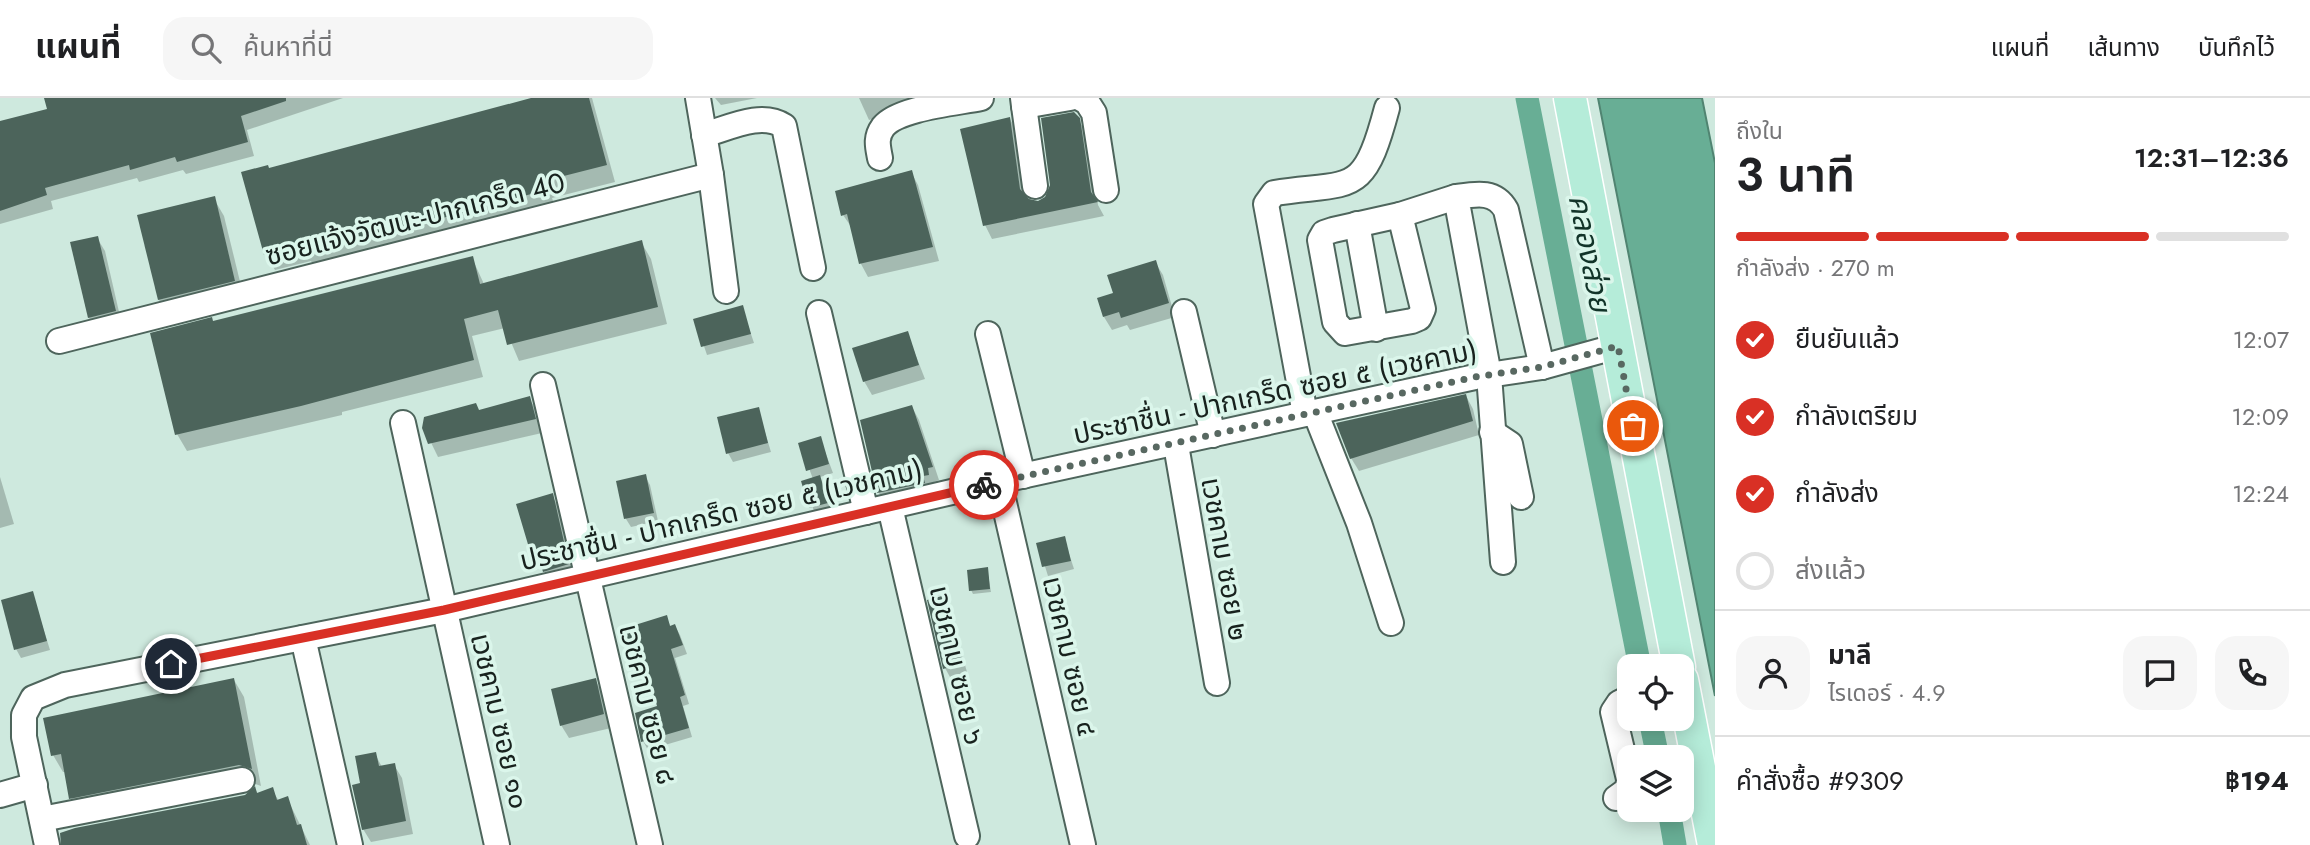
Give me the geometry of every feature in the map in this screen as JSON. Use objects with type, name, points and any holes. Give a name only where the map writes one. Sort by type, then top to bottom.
[{"type":"main road","points":[[1570,98],[1610,348],[1675,654]]},
{"type":"main road","points":[[1691,731],[1714,845]]},
{"type":"street","points":[[698,98],[726,291]]},
{"type":"street","points":[[880,158],[876,141],[883,127],[900,115],[981,98]]},
{"type":"street","points":[[1035,186],[1024,102],[1070,98]]},
{"type":"street","points":[[1080,98],[1087,102],[1094,113],[1106,190]]},
{"type":"street","points":[[1387,108],[1375,153],[1362,172],[1344,185],[1274,193],[1266,204],[1310,413],[1359,523],[1391,623]]},
{"type":"street","points":[[704,135],[759,119],[773,119],[784,126],[813,268]]},
{"type":"street","name":"ซอยแจ้งวัฒนะ-ปากเกร็ด 40","points":[[58,341],[711,175]]},
{"type":"street","points":[[1400,215],[1423,309],[1419,318],[1376,330],[1346,333],[1339,329],[1323,264],[1320,240],[1324,233],[1400,215],[1456,197],[1492,195],[1500,200],[1506,210],[1542,367]]},
{"type":"street","points":[[1456,197],[1489,375],[1503,562]]},
{"type":"street","points":[[1357,224],[1376,330]]},
{"type":"street","points":[[1184,312],[1213,435]]},
{"type":"street","name":"เวชคาม ซอย ๖","points":[[819,313],[878,509],[967,836]]},
{"type":"street","name":"เวชคาม ซอย ๔","points":[[988,334],[1011,479],[1083,845]]},
{"type":"street","name":"ประชาชื่น - ปากเกร็ด ซอย ๕ (เวชคาม)","points":[[47,845],[24,737],[24,715],[33,698],[65,685],[444,610],[1011,479],[1489,375],[1542,367],[1610,348]]},
{"type":"street","name":"เวชคาม ซอย ๘","points":[[543,386],[586,578],[623,719],[650,845]]},
{"type":"street","name":"เวชคาม ซอย ๑๐","points":[[403,423],[497,845]]},
{"type":"street","points":[[1492,432],[1510,444],[1521,497]]},
{"type":"street","name":"เวชคาม ซอย ๒","points":[[1176,445],[1217,683]]},
{"type":"street","points":[[303,638],[350,845]]},
{"type":"street","points":[[1617,706],[1613,712],[1618,745]]},
{"type":"street","points":[[42,819],[242,780]]},
{"type":"street","points":[[0,795],[36,785]]},
{"type":"shaded area","points":[[1598,98],[1702,98],[1715,163],[1715,696]]},
{"type":"building","points":[[44,98],[286,98],[286,101],[241,116],[248,142],[177,162],[175,157],[130,170],[129,165],[45,188],[47,195],[0,211],[0,121],[47,109]]},
{"type":"building","points":[[531,98],[589,98],[607,165],[544,181],[546,190],[306,255],[303,244],[264,255],[241,172],[268,165],[269,168]]},
{"type":"building","points":[[1074,112],[1080,118],[1091,192],[1098,202],[983,226],[960,129],[1010,117],[1020,189],[1029,199],[1038,201],[1045,197],[1050,185],[1041,118]]},
{"type":"building","points":[[912,170],[933,247],[859,264],[847,214],[841,216],[835,191]]},
{"type":"building","points":[[215,196],[235,281],[158,300],[137,215]]},
{"type":"building","points":[[98,236],[116,311],[88,318],[70,242]]},
{"type":"building","points":[[642,240],[658,307],[507,345],[498,310],[464,319],[474,360],[301,406],[175,435],[150,333],[212,317],[213,321],[473,256],[480,284]]},
{"type":"building","points":[[1156,260],[1169,303],[1121,318],[1119,312],[1103,317],[1097,298],[1113,293],[1107,275]]},
{"type":"building","points":[[743,305],[751,334],[701,347],[693,319]]},
{"type":"building","points":[[908,331],[919,365],[863,382],[852,348]]},
{"type":"building","points":[[1466,394],[1473,421],[1350,459],[1336,423]]},
{"type":"building","points":[[530,396],[536,419],[428,444],[422,428],[424,417],[476,403],[479,410]]},
{"type":"building","points":[[912,405],[933,467],[928,468],[929,475],[923,476],[925,483],[877,493],[860,420]]},
{"type":"building","points":[[759,407],[768,443],[726,454],[717,417]]},
{"type":"building","points":[[821,436],[829,464],[806,471],[798,443]]},
{"type":"building","points":[[646,474],[654,513],[624,519],[616,481]]},
{"type":"building","points":[[820,475],[828,503],[809,508],[801,481]]},
{"type":"building","points":[[553,493],[569,564],[543,572],[537,551],[530,551],[516,504]]},
{"type":"building","points":[[1065,536],[1071,561],[1042,567],[1036,543]]},
{"type":"building","points":[[988,567],[990,589],[969,591],[967,570]]},
{"type":"building","points":[[33,591],[47,641],[14,650],[1,600]]},
{"type":"building","points":[[946,595],[952,631],[964,663],[943,669],[927,600]]},
{"type":"building","points":[[667,615],[670,626],[675,624],[683,645],[671,649],[685,695],[680,697],[689,728],[641,742],[635,713],[657,706],[643,659],[631,664],[619,630]]},
{"type":"building","points":[[234,678],[252,769],[239,765],[69,799],[61,754],[51,756],[43,718]]},
{"type":"building","points":[[596,678],[604,714],[560,726],[551,689]]},
{"type":"building","points":[[376,752],[379,766],[395,763],[406,821],[362,830],[352,785],[360,783],[355,756]]},
{"type":"building","points":[[255,786],[257,793],[273,787],[277,800],[288,796],[307,845],[61,845],[60,833],[75,828],[245,795]]},
{"type":"waterway","name":"คลองส่วย","points":[[1527,98],[1637,654]]},
{"type":"waterway","name":"คลองส่วย","points":[[1652,731],[1655,745]]},
{"type":"waterway","name":"คลองส่วย","points":[[1671,822],[1675,845]]},
{"type":"way so far","points":[[984,485],[1176,445],[1475,377],[1542,367],[1618,346],[1633,426]]},
{"type":"route","points":[[171,664],[444,610],[984,485]]}]
